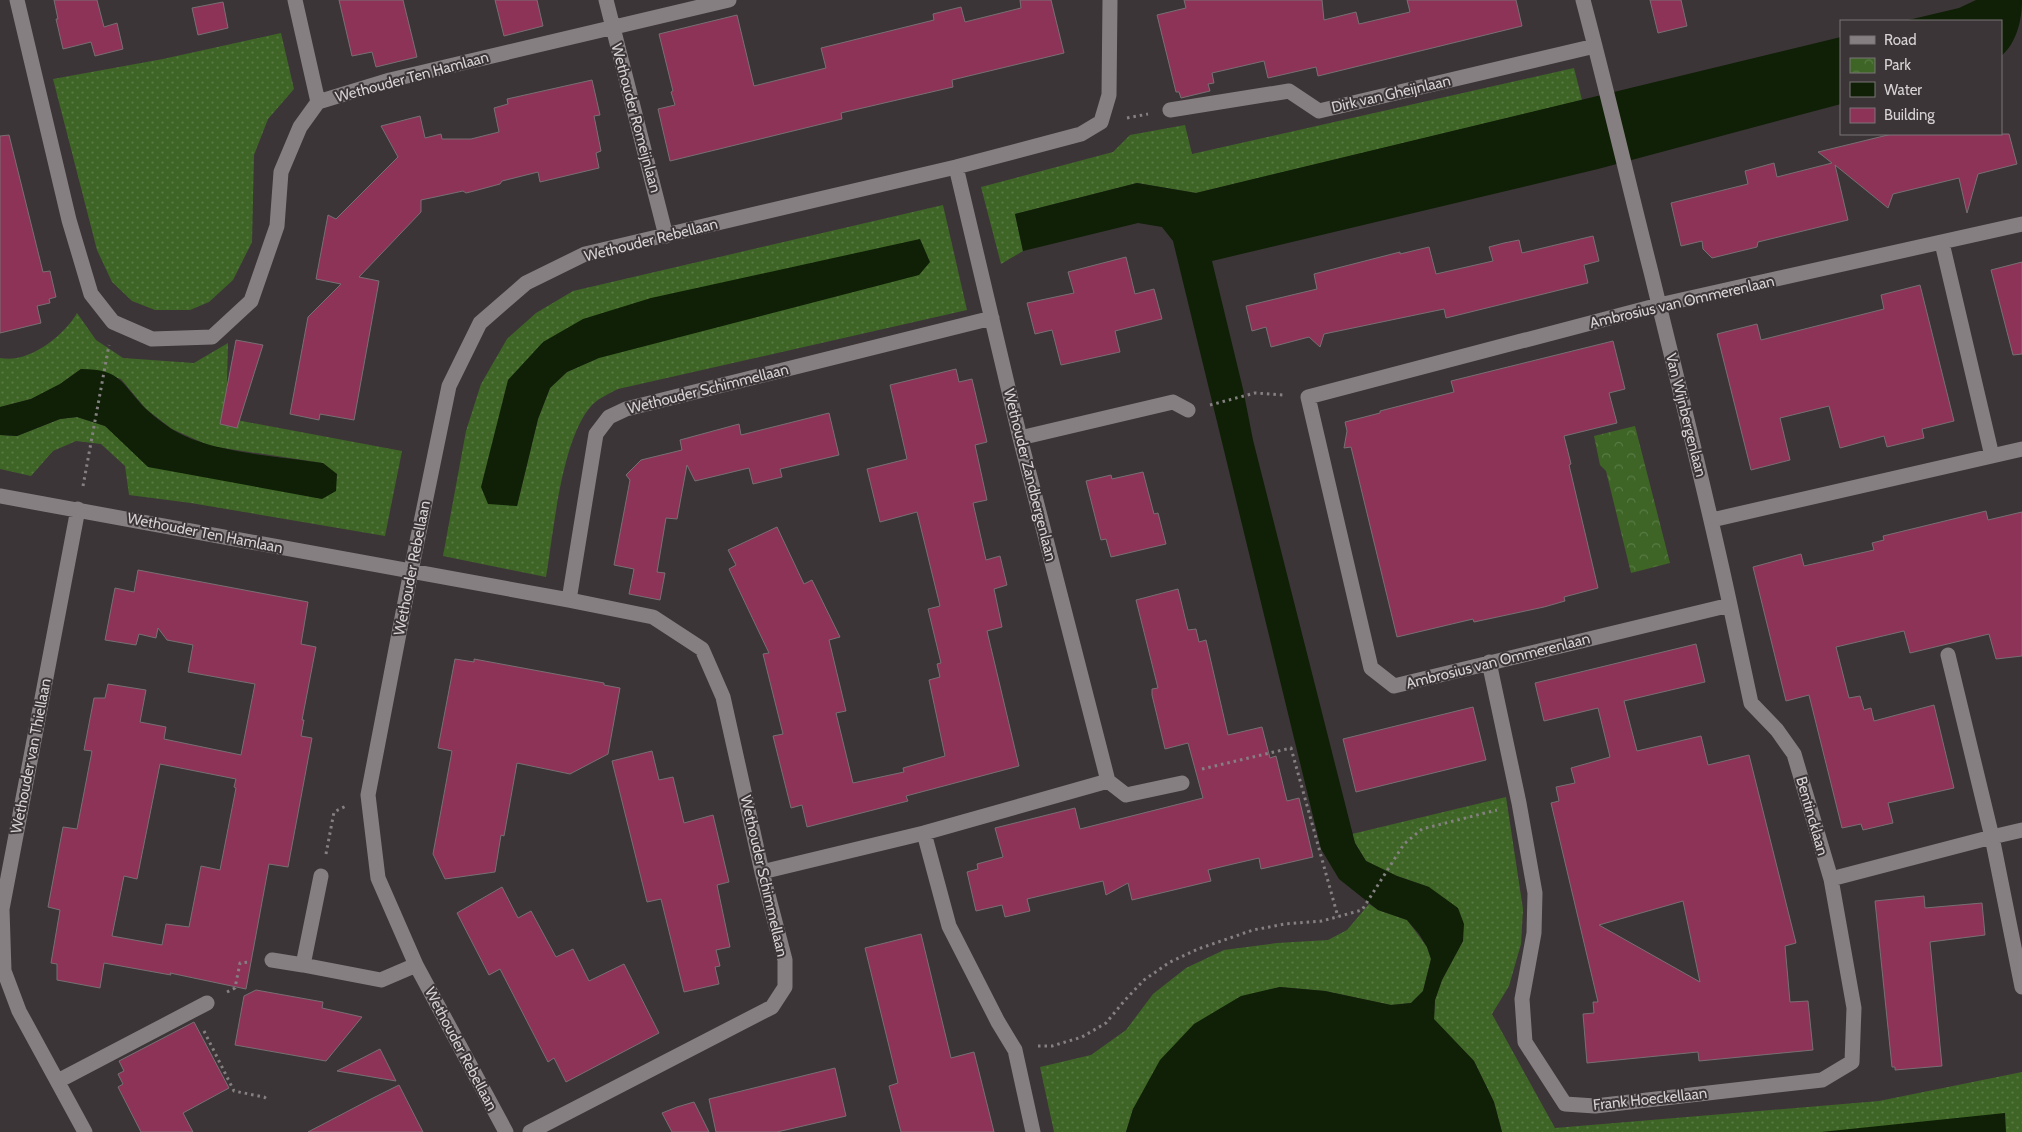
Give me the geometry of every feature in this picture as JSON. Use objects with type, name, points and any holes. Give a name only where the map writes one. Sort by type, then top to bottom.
[{"type":"street","name":"Wethouder Ten Hamlaan","points":[[17,0],[69,220],[91,294],[113,322],[152,339],[212,336],[251,301],[277,226],[281,172],[300,127],[318,102],[390,80],[729,0]]},
{"type":"street","points":[[295,0],[318,102]]},
{"type":"street","name":"Wethouder Romeijnlaan","points":[[606,0],[666,236]]},
{"type":"street","points":[[1101,122],[1109,95],[1110,0]]},
{"type":"street","name":"Van Wijnbergenlaan","points":[[1583,0],[1712,520]]},
{"type":"street","name":"Dirk van Gheijnlaan","points":[[1170,110],[1289,91],[1319,111],[1595,46]]},
{"type":"street","name":"Wethouder Rebellaan","points":[[506,1132],[416,965],[378,878],[368,795],[410,571],[449,386],[480,323],[526,284],[585,254],[956,167],[1081,134],[1101,122]]},
{"type":"street","name":"Wethouder Zandbergenlaan","points":[[956,167],[1020,438],[1108,782]]},
{"type":"street","name":"Ambrosius van Ommerenlaan","points":[[1730,605],[1394,686],[1371,668],[1308,396],[1659,305],[2022,224]]},
{"type":"street","points":[[1942,243],[1992,456]]},
{"type":"street","name":"Wethouder Schimmellaan","points":[[570,600],[596,434],[609,417],[626,409],[992,318]]},
{"type":"street","points":[[1020,438],[1173,402],[1188,410]]},
{"type":"street","points":[[1730,605],[1712,520],[2022,449]]},
{"type":"street","name":"Wethouder Ten Hamlaan","points":[[0,496],[410,571]]},
{"type":"street","name":"Wethouder van Thiellaan","points":[[78,509],[2,909],[4,971],[19,1011],[85,1132]]},
{"type":"street","name":"Wethouder Schimmellaan","points":[[410,571],[653,617],[702,648],[723,697],[762,872],[785,960],[785,987],[772,1007],[530,1132]]},
{"type":"street","name":"Bentincklaan","points":[[1730,605],[1751,703],[1777,730],[1794,754],[1830,878]]},
{"type":"street","points":[[1948,655],[1992,837],[2022,987]]},
{"type":"street","name":"Frank Hoeckellaan","points":[[1489,662],[1519,803],[1535,893],[1534,933],[1522,999],[1526,1042],[1565,1104],[1595,1106],[1822,1080],[1852,1062],[1854,1008],[1830,878]]},
{"type":"street","points":[[762,872],[924,834],[1108,782],[1126,795],[1182,782]]},
{"type":"street","points":[[1830,878],[2022,830]]},
{"type":"street","points":[[924,834],[949,926],[998,1022],[1015,1050],[1032,1132]]},
{"type":"street","points":[[303,965],[321,876]]},
{"type":"street","points":[[272,960],[381,980],[416,965]]},
{"type":"street","points":[[58,1081],[200,1007]]},
{"type":"path","points":[[1101,122],[1170,110]]},
{"type":"path","points":[[78,509],[107,360]]},
{"type":"path","points":[[1188,410],[1255,393],[1308,396]]},
{"type":"path","points":[[1182,782],[1192,771],[1291,748],[1338,917]]},
{"type":"path","points":[[321,876],[334,812],[368,795]]},
{"type":"path","points":[[1015,1050],[1052,1046],[1082,1037],[1106,1023],[1144,980],[1170,962],[1198,949],[1253,930],[1338,917],[1362,910],[1404,844],[1422,829],[1519,803]]},
{"type":"path","points":[[267,1099],[234,1091],[200,1007],[235,988],[240,963],[272,960]]},
{"type":"green space","points":[[281,33],[294,89],[268,119],[254,155],[252,242],[233,280],[209,302],[190,310],[155,310],[132,301],[112,282],[97,250],[53,79],[163,59]]},
{"type":"green space","points":[[1574,68],[1582,100],[1196,193],[1137,183],[1015,214],[1023,251],[1001,264],[981,187],[1113,152],[1130,135],[1185,125],[1192,154]]},
{"type":"green space","points":[[943,205],[967,310],[618,389],[592,405],[581,420],[573,440],[560,486],[546,577],[443,556],[466,431],[481,384],[507,339],[536,313],[573,291]],"holes":[[[598,358],[567,372],[550,388],[538,419],[517,506],[508,381]]]},
{"type":"green space","points":[[77,313],[96,340],[123,358],[194,363],[228,343],[226,418],[402,451],[385,536],[191,503],[129,495],[125,466],[101,444],[76,441],[53,451],[31,476],[0,469],[0,435],[17,436],[60,419],[77,417],[105,426],[125,443],[323,463],[210,446],[172,429],[146,409],[121,379],[81,369],[60,384],[31,399],[0,407],[0,358],[22,357],[44,346],[63,331]]},
{"type":"green space","points":[[1635,426],[1670,563],[1631,573],[1606,471],[1600,465],[1594,436]]},
{"type":"green space","points":[[1506,797],[1523,909],[1521,944],[1509,986],[1492,1014],[1555,1128],[1879,1101],[2022,1072],[2022,1132],[1502,1132],[1494,1102],[1474,1061],[1434,1020],[1435,1000],[1442,980],[1463,941],[1429,887],[1397,876],[1366,861],[1352,834]]},
{"type":"green space","points":[[1369,904],[1378,910],[1407,920],[1427,947],[1431,959],[1423,991],[1411,1003],[1391,1005],[1325,991],[1280,987],[1241,997],[1133,1109],[1126,1132],[1054,1132],[1040,1067],[1091,1055],[1126,1030],[1153,994],[1186,968],[1224,950],[1277,943],[1328,940],[1347,930]]},
{"type":"water","points":[[1976,0],[2022,0],[2021,15],[2015,38],[2002,55],[2002,20],[1908,20],[1959,8]]},
{"type":"water","points":[[1840,37],[1840,104],[1598,169],[1212,261],[1243,389],[1253,440],[1355,843],[1366,861],[1397,876],[1429,887],[1458,908],[1464,924],[1463,941],[1442,980],[1435,1000],[1434,1019],[1474,1061],[1494,1102],[1502,1132],[1126,1132],[1133,1109],[1160,1060],[1194,1024],[1241,996],[1280,987],[1325,991],[1391,1005],[1411,1003],[1423,991],[1431,959],[1427,947],[1419,934],[1407,920],[1378,910],[1339,879],[1321,849],[1173,241],[1162,227],[1138,223],[1023,251],[1015,214],[1137,183],[1196,193]]},
{"type":"water","points":[[920,239],[930,262],[919,275],[599,358],[567,372],[550,388],[538,419],[517,506],[488,504],[481,487],[508,380],[543,342],[583,319],[651,298]]},
{"type":"water","points":[[81,369],[95,370],[113,375],[125,385],[146,409],[170,428],[204,443],[244,452],[323,463],[337,474],[336,491],[322,499],[148,467],[105,426],[77,417],[60,419],[17,436],[0,435],[0,407],[31,399],[60,384]]},
{"type":"water","points":[[2005,1113],[2006,1132],[1821,1132]]},
{"type":"building","points":[[54,0],[97,0],[104,27],[117,23],[123,49],[95,56],[91,42],[63,49]]},
{"type":"building","points":[[339,0],[403,0],[417,57],[376,67],[372,52],[352,56]]},
{"type":"building","points":[[495,0],[537,0],[543,26],[504,36]]},
{"type":"building","points":[[1020,0],[1051,0],[1064,53],[952,80],[953,87],[841,113],[842,119],[670,161],[658,109],[675,105],[659,34],[737,15],[754,86],[826,68],[821,48],[934,20],[933,14],[961,7],[965,22],[1021,8]]},
{"type":"building","points":[[1184,0],[1322,0],[1324,20],[1356,12],[1359,24],[1410,12],[1407,0],[1516,0],[1522,26],[1318,76],[1316,67],[1268,78],[1264,61],[1212,73],[1214,83],[1208,84],[1210,91],[1181,98],[1179,92],[1176,92],[1157,15],[1186,8]]},
{"type":"building","points":[[1650,0],[1681,0],[1687,26],[1658,33]]},
{"type":"building","points":[[223,2],[228,28],[198,35],[192,8]]},
{"type":"building","points":[[592,80],[600,115],[594,116],[601,151],[596,153],[599,168],[540,182],[538,172],[466,193],[463,191],[421,200],[421,212],[359,277],[379,281],[354,420],[320,414],[319,420],[290,414],[308,317],[341,284],[316,279],[328,215],[336,219],[398,157],[381,126],[420,116],[425,138],[441,134],[442,139],[471,139],[499,132],[494,108],[508,104],[507,99]]},
{"type":"building","points":[[2009,134],[2017,164],[1978,174],[1967,213],[1959,178],[1893,194],[1888,208],[1835,165],[1848,220],[1758,242],[1757,247],[1712,258],[1703,249],[1702,241],[1681,246],[1671,203],[1748,184],[1745,171],[1774,163],[1777,177],[1832,163],[1818,152],[1888,135]]},
{"type":"building","points":[[9,135],[43,272],[50,271],[56,297],[49,299],[50,303],[37,306],[41,323],[0,333],[0,136]]},
{"type":"building","points":[[1593,236],[1599,261],[1584,265],[1588,283],[1446,318],[1444,309],[1324,334],[1320,347],[1309,337],[1271,347],[1266,327],[1252,331],[1246,306],[1317,289],[1314,274],[1400,252],[1400,254],[1429,247],[1436,274],[1493,261],[1489,247],[1504,243],[1519,240],[1522,253]]},
{"type":"building","points":[[1126,257],[1135,294],[1154,289],[1162,319],[1115,331],[1120,352],[1061,365],[1052,330],[1035,334],[1027,303],[1074,293],[1068,272]]},
{"type":"building","points":[[2022,262],[2022,354],[2013,355],[1991,270]]},
{"type":"building","points":[[1920,285],[1954,421],[1922,429],[1924,438],[1887,447],[1884,436],[1840,448],[1829,406],[1780,418],[1790,460],[1751,470],[1717,334],[1757,324],[1761,340],[1884,309],[1881,295]]},
{"type":"building","points":[[236,340],[263,345],[237,428],[220,424]]},
{"type":"building","points":[[1613,341],[1625,389],[1609,393],[1617,423],[1564,436],[1598,588],[1564,597],[1565,601],[1544,607],[1474,622],[1473,619],[1397,637],[1351,447],[1344,448],[1347,431],[1345,422],[1454,392],[1451,381]]},
{"type":"building","points":[[956,369],[959,382],[972,379],[987,442],[975,445],[987,500],[973,503],[986,560],[1000,556],[1007,585],[994,589],[1002,627],[987,631],[1019,766],[906,796],[908,801],[807,827],[802,805],[791,808],[773,736],[783,734],[763,654],[769,653],[729,569],[736,565],[728,550],[777,527],[804,584],[812,580],[840,637],[829,640],[846,711],[836,713],[853,783],[904,772],[903,768],[945,756],[929,680],[940,677],[937,664],[941,663],[928,609],[940,606],[917,512],[880,522],[867,469],[907,459],[890,385]]},
{"type":"building","points":[[829,413],[839,455],[780,469],[782,477],[753,484],[749,468],[695,481],[687,465],[677,519],[666,518],[657,572],[665,573],[660,600],[629,594],[634,569],[614,565],[630,480],[626,475],[641,460],[682,450],[680,440],[739,424],[741,435]]},
{"type":"building","points":[[1143,472],[1154,514],[1158,513],[1166,544],[1111,557],[1106,539],[1101,540],[1086,481],[1111,475],[1112,479]]},
{"type":"building","points":[[1986,511],[1988,520],[2022,512],[2022,656],[1996,659],[1989,634],[1910,653],[1904,631],[1836,647],[1849,698],[1860,696],[1864,710],[1871,708],[1874,721],[1934,705],[1954,788],[1888,803],[1893,823],[1863,830],[1861,824],[1842,828],[1809,695],[1786,701],[1753,567],[1801,554],[1804,566],[1874,550],[1872,543],[1884,540],[1883,536]]},
{"type":"building","points":[[138,570],[308,602],[301,644],[316,647],[302,720],[304,720],[301,736],[312,738],[288,867],[269,864],[246,989],[170,973],[171,975],[104,963],[100,988],[57,980],[57,964],[51,963],[60,910],[48,907],[63,827],[77,829],[92,751],[84,750],[94,698],[105,698],[108,684],[146,690],[140,722],[166,727],[164,739],[241,755],[255,684],[188,672],[193,645],[167,640],[158,628],[156,638],[139,634],[136,645],[105,640],[115,588],[134,592]],"holes":[[[160,764],[236,779],[234,787],[236,788],[220,870],[201,866],[189,927],[166,924],[162,945],[112,936],[124,876],[137,879]]]},
{"type":"building","points":[[1178,589],[1188,630],[1196,629],[1199,642],[1206,640],[1228,735],[1262,727],[1270,758],[1276,756],[1287,801],[1299,798],[1313,857],[1261,869],[1259,858],[1233,864],[1208,870],[1211,881],[1132,900],[1128,883],[1106,895],[1103,881],[1027,899],[1030,911],[1005,917],[1002,905],[976,911],[967,872],[978,869],[977,864],[1003,857],[995,828],[1075,808],[1080,829],[1203,798],[1188,743],[1165,749],[1152,695],[1152,689],[1158,688],[1136,600]]},
{"type":"building","points":[[1696,644],[1705,682],[1624,701],[1637,751],[1701,736],[1708,765],[1749,755],[1796,943],[1785,946],[1790,1002],[1808,1001],[1813,1050],[1699,1061],[1698,1052],[1587,1063],[1583,1014],[1594,1013],[1593,1002],[1598,1002],[1551,803],[1559,801],[1556,787],[1575,783],[1571,768],[1610,757],[1598,708],[1544,721],[1535,683]],"holes":[[[1683,901],[1700,982],[1599,925]]]},
{"type":"building","points":[[455,659],[474,662],[474,659],[604,683],[604,685],[620,688],[608,754],[570,774],[517,763],[504,836],[501,835],[495,872],[445,879],[433,854],[452,751],[438,748]]},
{"type":"building","points":[[1473,707],[1486,760],[1356,792],[1343,739]]},
{"type":"building","points":[[652,751],[659,780],[673,777],[684,823],[713,815],[729,882],[717,885],[730,947],[716,950],[720,966],[715,967],[719,984],[684,992],[661,899],[647,902],[612,761]]},
{"type":"building","points":[[502,887],[518,918],[531,911],[556,957],[573,949],[589,981],[624,964],[659,1033],[566,1082],[554,1058],[548,1062],[500,969],[489,975],[457,913]]},
{"type":"building","points":[[1924,896],[1925,908],[1982,903],[1985,935],[1930,942],[1942,1066],[1895,1070],[1895,1067],[1892,1067],[1875,901]]},
{"type":"building","points":[[921,934],[951,1058],[974,1052],[994,1132],[901,1132],[889,1086],[898,1083],[865,948]]},
{"type":"building","points":[[256,990],[323,1002],[322,1008],[362,1017],[326,1061],[235,1045],[244,996]]},
{"type":"building","points":[[194,1022],[229,1088],[183,1113],[193,1132],[141,1132],[118,1087],[123,1084],[118,1074],[124,1071],[119,1061]]},
{"type":"building","points":[[380,1049],[396,1081],[337,1071]]},
{"type":"building","points":[[835,1068],[846,1116],[777,1132],[716,1132],[709,1099]]},
{"type":"building","points":[[399,1085],[423,1132],[308,1132],[373,1098]]},
{"type":"building","points":[[694,1102],[709,1132],[672,1132],[662,1113]]}]
